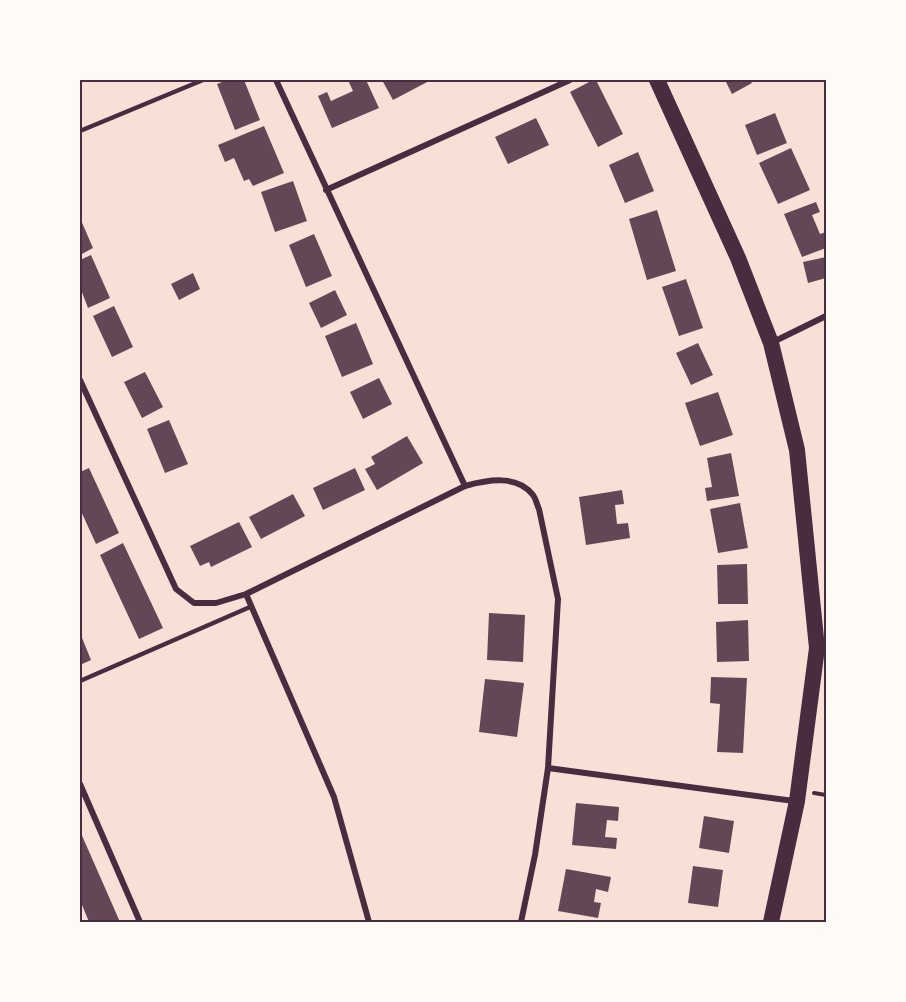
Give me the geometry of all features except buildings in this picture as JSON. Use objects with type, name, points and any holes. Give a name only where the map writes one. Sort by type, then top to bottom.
[{"type":"highway","points":[[657,80],[738,258],[771,343],[797,450],[816,648],[797,801],[771,922]]},
{"type":"street","points":[[276,80],[465,486]]},
{"type":"street","points":[[326,190],[570,80]]},
{"type":"street","points":[[771,343],[826,316]]},
{"type":"street","points":[[80,380],[176,588],[194,603],[216,603],[246,594],[465,486],[491,479],[517,483],[533,495],[539,509],[558,599],[548,768],[535,855],[521,922]]},
{"type":"street","points":[[246,594],[334,797],[369,922]]},
{"type":"street","points":[[548,768],[797,801]]},
{"type":"street","points":[[80,784],[140,922]]},
{"type":"lane","points":[[80,131],[203,80]]},
{"type":"lane","points":[[80,681],[250,607]]}]
